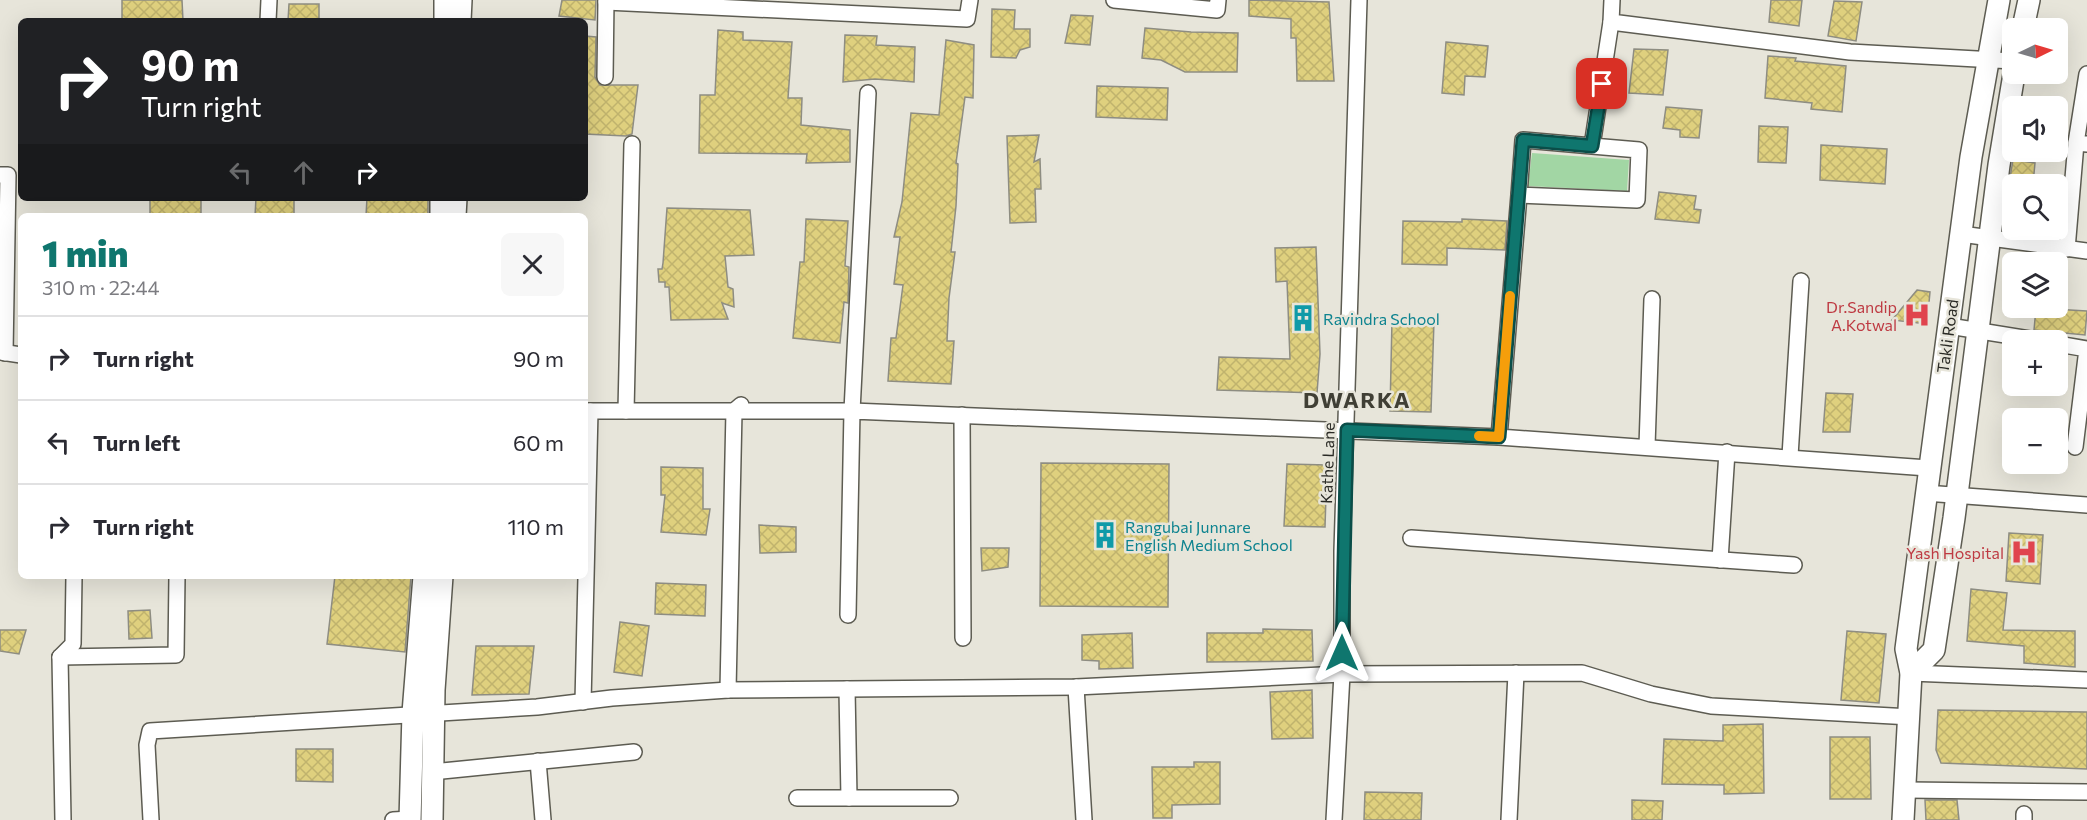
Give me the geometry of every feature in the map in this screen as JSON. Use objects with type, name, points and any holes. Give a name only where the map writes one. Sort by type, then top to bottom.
[{"type":"street","points":[[268,18],[269,0]]},
{"type":"street","points":[[445,0],[445,18]]},
{"type":"street","points":[[460,18],[461,0]]},
{"type":"street","points":[[605,76],[606,1],[967,19],[970,0]]},
{"type":"street","points":[[1113,0],[1217,10],[1218,0]]},
{"type":"street","name":"Kathe Lane","points":[[1334,820],[1342,674],[1342,551],[1359,0]]},
{"type":"street","points":[[1592,146],[1611,22],[1612,0]]},
{"type":"street","name":"Takli Road","points":[[1903,820],[1911,717],[1911,673],[1906,649],[1928,468],[1961,234],[1987,59],[1999,0]]},
{"type":"street","points":[[2025,18],[2029,0]]},
{"type":"street","points":[[1611,22],[1850,52],[2002,60]]},
{"type":"street","points":[[2067,249],[2082,144],[2087,74]]},
{"type":"street","name":"Takli Road","points":[[1911,673],[1934,651],[1957,496],[1976,331],[2013,84]]},
{"type":"street","points":[[848,615],[852,411],[868,93]]},
{"type":"street","points":[[1499,437],[1523,140],[1639,150],[1637,200],[1519,195]]},
{"type":"street","points":[[626,411],[632,144]]},
{"type":"street","points":[[0,174],[8,175],[3,352],[18,354]]},
{"type":"street","points":[[1961,234],[2087,250]]},
{"type":"street","points":[[1790,456],[1801,281]]},
{"type":"street","points":[[1647,446],[1652,298]]},
{"type":"street","points":[[1949,326],[2002,335]]},
{"type":"street","points":[[2068,346],[2087,349],[2075,447]]},
{"type":"street","points":[[728,690],[738,408]]},
{"type":"street","points":[[588,411],[738,408],[1347,430],[1647,446],[1928,468]]},
{"type":"street","points":[[962,415],[963,638]]},
{"type":"street","points":[[1720,560],[1727,452]]},
{"type":"street","points":[[1925,494],[2087,505]]},
{"type":"street","points":[[1411,538],[1794,565]]},
{"type":"street","points":[[63,820],[60,657],[73,644],[74,579]]},
{"type":"street","points":[[60,657],[176,656],[177,579]]},
{"type":"street","points":[[424,579],[423,713],[432,772],[432,820]]},
{"type":"street","points":[[404,820],[423,713],[442,579]]},
{"type":"street","points":[[583,702],[585,579]]},
{"type":"street","points":[[1509,820],[1516,673]]},
{"type":"street","points":[[151,820],[147,745],[150,731],[537,707],[728,690],[1076,687],[1342,674],[1582,673],[1651,694],[1711,706],[1911,717]]},
{"type":"street","points":[[1911,673],[2087,680]]},
{"type":"street","points":[[1076,687],[1084,820]]},
{"type":"street","points":[[847,689],[849,798]]},
{"type":"street","points":[[432,772],[634,752]]},
{"type":"street","points":[[538,761],[543,820]]},
{"type":"street","points":[[1907,790],[2087,792]]},
{"type":"street","points":[[797,798],[950,798]]},
{"type":"green space","points":[[1532,153],[1629,160],[1627,191],[1528,186]]},
{"type":"building","points":[[122,0],[182,0],[183,18],[122,18]]},
{"type":"building","points":[[562,0],[596,0],[595,20],[559,16]]},
{"type":"building","points":[[1249,0],[1329,2],[1334,81],[1297,81],[1296,38],[1291,38],[1291,19],[1249,16]]},
{"type":"building","points":[[1771,0],[1802,0],[1799,26],[1769,22]]},
{"type":"building","points":[[1834,1],[1862,2],[1856,41],[1828,36]]},
{"type":"building","points":[[289,4],[319,4],[319,18],[288,18]]},
{"type":"building","points":[[992,9],[1015,10],[1014,29],[1030,29],[1030,47],[1020,50],[1016,58],[991,57]]},
{"type":"building","points":[[1071,15],[1093,16],[1090,45],[1065,43]]},
{"type":"building","points":[[1145,28],[1238,33],[1237,72],[1185,72],[1161,60],[1142,58]]},
{"type":"building","points":[[718,30],[743,32],[743,40],[792,42],[788,98],[802,98],[801,125],[850,130],[850,162],[806,163],[807,154],[699,153],[700,95],[715,95]]},
{"type":"building","points":[[845,35],[877,36],[876,45],[915,47],[914,82],[875,79],[843,82]]},
{"type":"building","points":[[588,36],[596,37],[595,77],[600,85],[638,85],[632,134],[626,136],[588,134]]},
{"type":"building","points":[[946,40],[974,45],[973,98],[965,97],[956,163],[958,164],[956,206],[951,252],[955,252],[949,298],[947,341],[954,341],[951,384],[888,381],[891,338],[896,338],[903,285],[894,284],[900,237],[894,237],[902,202],[911,113],[939,115]]},
{"type":"building","points":[[1446,42],[1488,46],[1485,77],[1465,76],[1464,95],[1442,93]]},
{"type":"building","points":[[1634,49],[1668,50],[1663,95],[1629,93]]},
{"type":"building","points":[[1768,56],[1846,66],[1842,112],[1811,109],[1812,103],[1765,98]]},
{"type":"building","points":[[1097,86],[1168,88],[1167,120],[1096,117]]},
{"type":"building","points":[[1666,107],[1702,110],[1699,138],[1680,137],[1680,130],[1663,128]]},
{"type":"building","points":[[1759,126],[1788,127],[1786,163],[1758,162]]},
{"type":"building","points":[[1039,135],[1034,162],[1040,159],[1041,189],[1035,189],[1036,222],[1010,223],[1007,136]]},
{"type":"building","points":[[1821,145],[1887,149],[1885,184],[1820,180]]},
{"type":"building","points":[[2013,162],[2035,163],[2034,174],[2011,174]]},
{"type":"building","points":[[1659,192],[1696,196],[1694,209],[1701,210],[1699,223],[1655,219]]},
{"type":"building","points":[[150,201],[201,201],[201,213],[150,213]]},
{"type":"building","points":[[256,201],[294,201],[294,213],[255,213]]},
{"type":"building","points":[[367,201],[428,201],[428,213],[366,213]]},
{"type":"building","points":[[667,208],[750,210],[754,255],[725,256],[728,287],[733,289],[734,307],[722,303],[728,319],[671,320],[669,287],[665,287],[665,282],[659,282],[658,269],[662,269],[663,263]]},
{"type":"building","points":[[806,219],[848,221],[845,266],[849,267],[848,303],[844,302],[840,343],[793,338],[800,262],[804,262]]},
{"type":"building","points":[[1462,219],[1507,221],[1505,250],[1447,248],[1447,265],[1402,264],[1403,221],[1462,222]]},
{"type":"building","points":[[1316,247],[1320,354],[1317,393],[1217,390],[1219,357],[1290,359],[1287,281],[1276,282],[1275,248]]},
{"type":"building","points":[[1917,290],[1930,292],[1927,324],[1892,320]]},
{"type":"building","points":[[2068,310],[2087,311],[2085,335],[2068,333],[2068,330],[2034,330],[2035,318],[2068,318]]},
{"type":"building","points":[[1392,320],[1434,321],[1431,412],[1390,411]]},
{"type":"building","points":[[1826,393],[1853,394],[1850,432],[1823,432]]},
{"type":"building","name":"Rangubai Junnare English Medium School","points":[[1041,463],[1169,464],[1168,607],[1040,606]]},
{"type":"building","points":[[1287,464],[1327,465],[1325,527],[1284,526]]},
{"type":"building","points":[[661,467],[703,468],[703,509],[710,509],[706,535],[661,532],[665,495],[661,495]]},
{"type":"building","points":[[759,525],[796,527],[796,552],[760,553]]},
{"type":"building","points":[[2009,533],[2043,535],[2040,584],[2006,581]]},
{"type":"building","points":[[981,548],[1009,548],[1008,567],[982,571]]},
{"type":"building","points":[[335,579],[411,579],[405,652],[327,644]]},
{"type":"building","points":[[656,583],[706,585],[705,616],[655,614]]},
{"type":"building","points":[[1971,589],[2007,593],[2003,630],[2075,631],[2075,667],[2024,663],[2024,646],[1967,641]]},
{"type":"building","points":[[150,610],[152,638],[129,639],[128,611]]},
{"type":"building","points":[[620,622],[649,626],[642,676],[614,672]]},
{"type":"building","points":[[1263,629],[1312,630],[1313,661],[1207,662],[1207,633],[1263,633]]},
{"type":"building","points":[[0,630],[26,630],[19,654],[0,651]]},
{"type":"building","points":[[1847,631],[1886,634],[1879,703],[1841,700]]},
{"type":"building","points":[[1132,633],[1133,668],[1099,669],[1099,661],[1082,660],[1082,635]]},
{"type":"building","points":[[476,646],[534,646],[529,694],[472,695]]},
{"type":"building","points":[[1312,690],[1313,738],[1272,739],[1270,692]]},
{"type":"building","points":[[1938,710],[2087,712],[2087,769],[1941,763],[1936,750]]},
{"type":"building","points":[[1763,724],[1764,793],[1724,794],[1724,785],[1662,784],[1664,739],[1723,741],[1723,725]]},
{"type":"building","points":[[1830,737],[1870,737],[1871,799],[1830,799]]},
{"type":"building","points":[[296,749],[333,749],[333,782],[296,781]]},
{"type":"building","points":[[1194,762],[1220,762],[1220,804],[1172,805],[1172,818],[1153,818],[1152,767],[1194,767]]},
{"type":"building","points":[[1365,792],[1422,793],[1421,820],[1364,820]]},
{"type":"building","points":[[1632,800],[1663,801],[1662,820],[1632,820]]},
{"type":"building","points":[[1925,800],[1957,800],[1959,820],[1926,820]]},
{"type":"slow traffic","points":[[1479,436],[1499,437],[1510,296]]},
{"type":"place","name":"Dr.Sandip A.Kotwal","points":[[1917,315]]},
{"type":"place","name":"Ravindra School","points":[[1303,318]]},
{"type":"place","name":"Rangubai Junnare English Medium School","points":[[1105,535]]},
{"type":"place","name":"Yash Hospital","points":[[2024,552]]},
{"type":"district","name":"DWARKA","points":[[1357,399]]},
{"type":"route","points":[[1342,653],[1342,551],[1347,430],[1499,437],[1523,140],[1592,146],[1602,84]]}]
